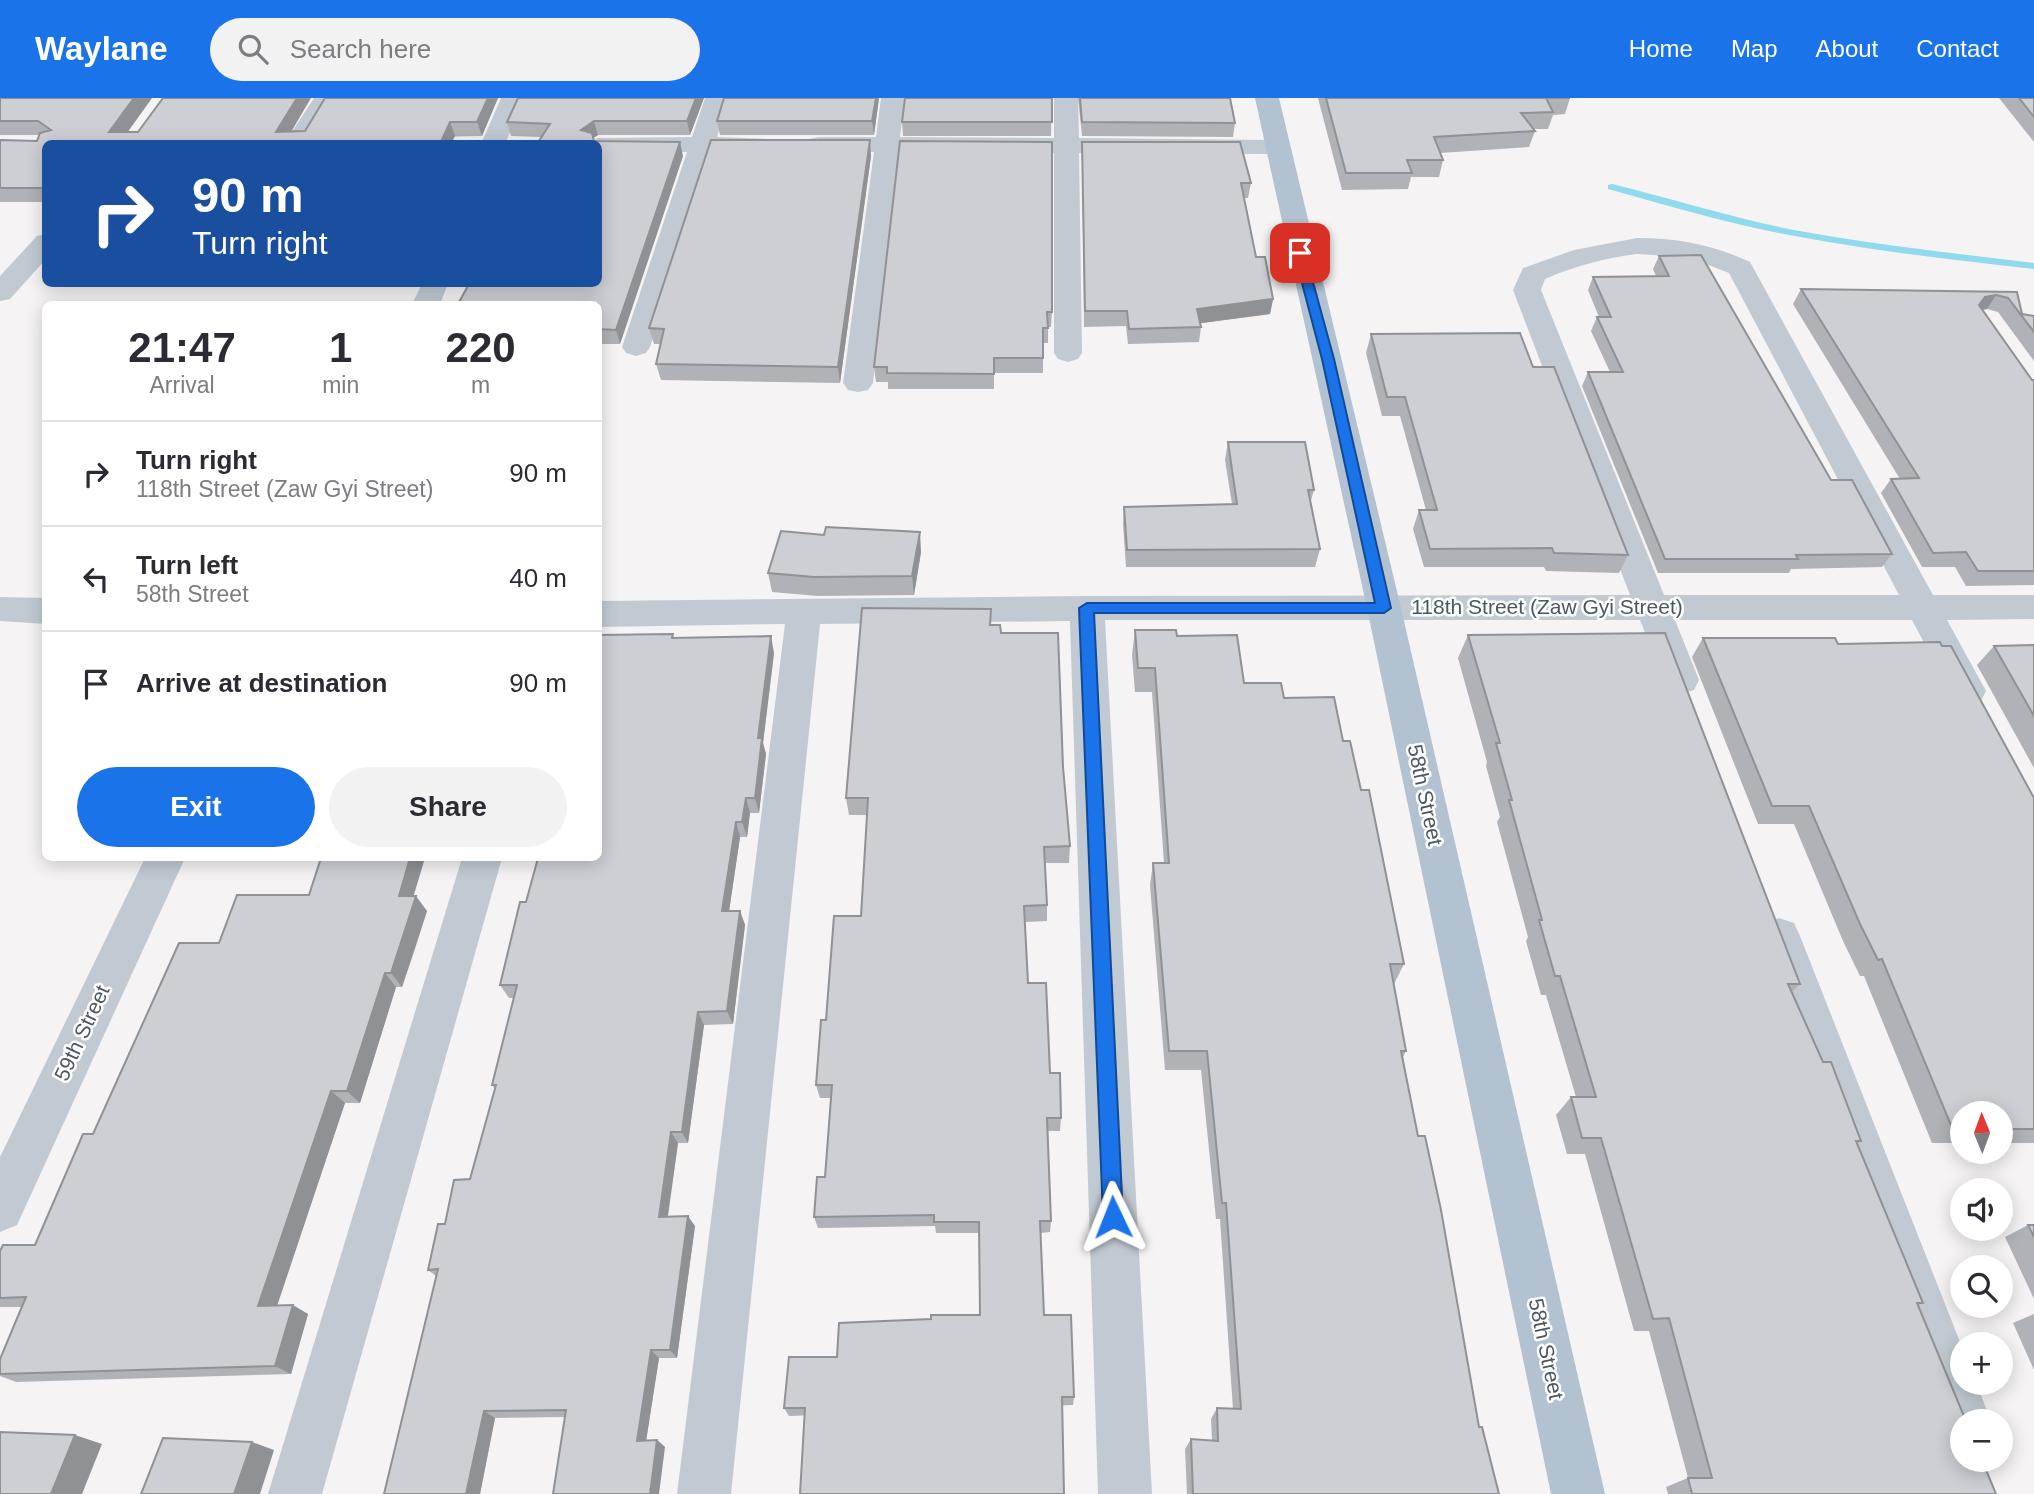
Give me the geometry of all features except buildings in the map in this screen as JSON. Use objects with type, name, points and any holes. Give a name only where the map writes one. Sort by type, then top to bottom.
[{"type":"main road","name":"58th Street","points":[[1267,98],[1384,608],[1578,1494]]},
{"type":"street","points":[[299,140],[326,98]]},
{"type":"street","points":[[495,140],[513,98]]},
{"type":"street","points":[[636,347],[717,98]]},
{"type":"street","points":[[858,383],[893,98]]},
{"type":"street","points":[[1066,98],[1068,353]]},
{"type":"street","points":[[602,145],[1277,147]]},
{"type":"street","points":[[4,288],[42,246]]},
{"type":"street","points":[[1692,710],[1527,290],[1534,274],[1582,254],[1635,247],[1695,249],[1740,268],[1981,714]]},
{"type":"street","name":"118th Street (Zaw Gyi Street)","points":[[602,614],[1087,608],[2034,607]]},
{"type":"street","points":[[1087,608],[1125,1494]]},
{"type":"street","points":[[0,609],[42,611]]},
{"type":"street","points":[[704,1494],[804,612]]},
{"type":"street","name":"59th Street","points":[[0,1209],[163,861]]},
{"type":"street","points":[[295,1494],[481,861]]},
{"type":"street","points":[[1766,904],[1960,1409]]},
{"type":"waterway","points":[[1612,187],[1722,217],[1794,233],[1878,247],[2034,266]]},
{"type":"route","points":[[1113,1217],[1087,608],[1384,608],[1328,359],[1300,253]]}]
